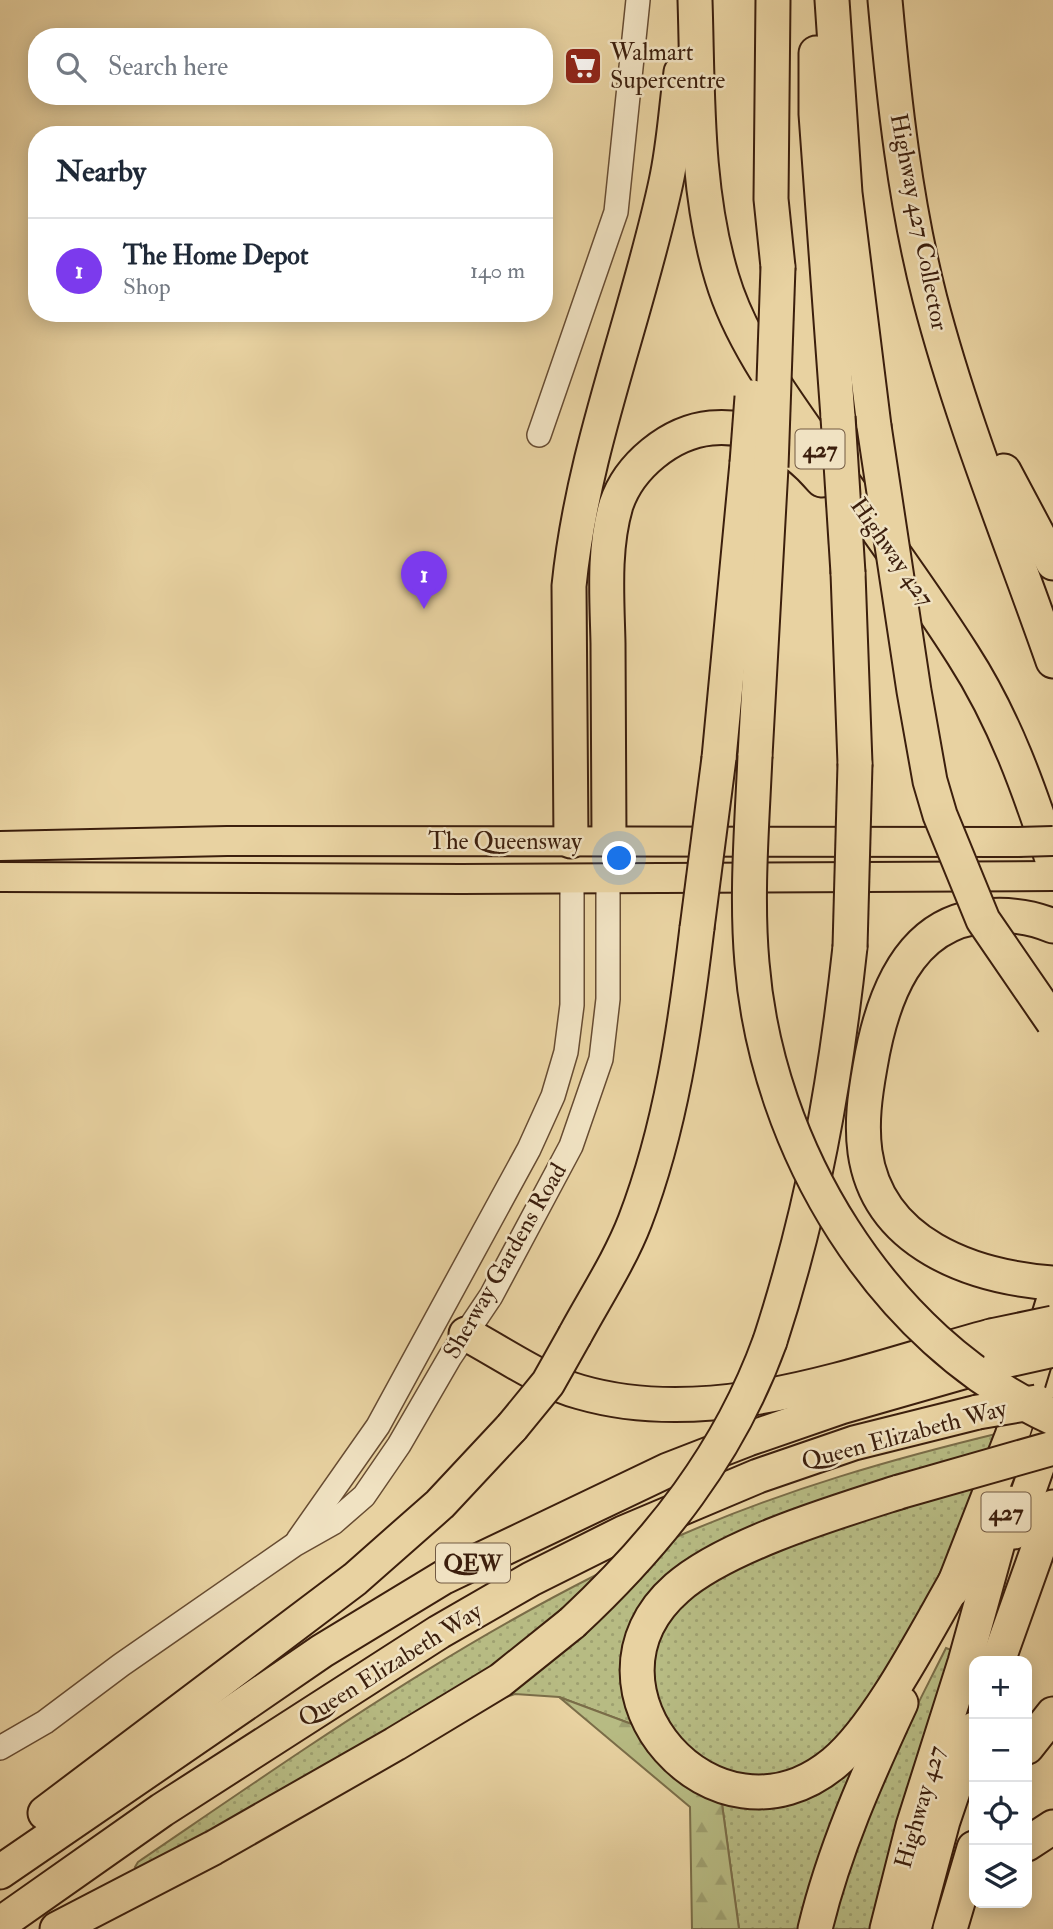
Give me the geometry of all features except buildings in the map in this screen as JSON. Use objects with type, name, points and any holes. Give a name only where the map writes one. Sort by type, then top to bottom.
[{"type":"highway","name":"Highway 427","points":[[694,0],[699,128],[706,213],[722,279],[740,321],[786,402],[931,607],[995,706],[1014,747],[1048,874]]},
{"type":"highway","points":[[571,841],[569,586],[573,545],[596,441],[666,181],[694,0]]},
{"type":"highway","points":[[773,0],[771,199],[759,465],[755,756],[749,905],[752,964],[769,1062],[801,1152],[851,1240],[903,1304],[948,1349],[1053,1420],[977,1640],[965,1661]]},
{"type":"highway","points":[[57,1929],[213,1848],[501,1680],[572,1623],[655,1541],[733,1422],[757,1377],[805,1229],[840,1040],[850,947],[855,764],[848,573],[816,114],[817,0]]},
{"type":"highway","points":[[832,0],[845,193],[874,426],[930,782],[940,815],[983,920],[1053,1022]]},
{"type":"highway","name":"Highway 427 Collector","points":[[885,0],[893,91],[930,299],[1003,519]]},
{"type":"highway","points":[[953,372],[1053,563]]},
{"type":"highway","points":[[609,840],[610,539],[622,492],[653,452],[684,435],[725,427],[768,437],[783,444],[803,457],[931,607]]},
{"type":"highway","points":[[0,1846],[127,1754],[355,1579],[440,1504],[512,1427],[548,1383],[575,1335],[634,1224],[664,1136],[688,1005],[759,465]]},
{"type":"highway","points":[[1003,519],[1053,626]]},
{"type":"highway","points":[[1003,519],[1053,661]]},
{"type":"highway","points":[[815,1929],[826,1884],[844,1831],[962,1570],[1012,1436],[1048,1289],[980,1271],[946,1257],[910,1235],[884,1206],[875,1188],[865,1154],[863,1117],[874,1043],[899,973],[920,945],[943,928],[976,917],[1026,918],[1053,926]]},
{"type":"highway","points":[[458,1345],[576,1391],[627,1404],[694,1407],[776,1394],[996,1349],[1053,1323]]},
{"type":"highway","name":"Queen Elizabeth Way","points":[[0,1872],[322,1651],[443,1577],[656,1476],[736,1444],[996,1349],[1053,1350]]},
{"type":"highway","name":"Highway 427","points":[[887,1929],[913,1826],[1053,1364]]},
{"type":"highway","name":"Queen Elizabeth Way","points":[[0,1924],[162,1810],[439,1632],[531,1579],[623,1533],[758,1476],[854,1444],[978,1412],[1053,1399]]},
{"type":"highway","points":[[962,1570],[878,1710],[834,1764],[809,1779],[786,1789],[762,1792],[712,1783],[672,1757],[652,1729],[639,1689],[638,1666],[651,1621],[676,1589],[716,1562],[848,1508],[1053,1448]]},
{"type":"highway","name":"427","points":[[1000,1656],[1053,1507]]},
{"type":"highway","points":[[1032,1741],[1053,1714]]},
{"type":"highway","name":"Highway 427","points":[[914,1929],[943,1821],[969,1744]]},
{"type":"highway","points":[[1032,1841],[1053,1828]]},
{"type":"highway","points":[[950,1929],[969,1864]]},
{"type":"highway","points":[[967,1929],[977,1908]]},
{"type":"main road","name":"Sherway Gardens Road","points":[[608,877],[609,840]]},
{"type":"main road","name":"The Queensway","points":[[0,846],[227,841],[1053,841]]},
{"type":"main road","name":"Sherway Gardens Road","points":[[571,841],[572,879]]},
{"type":"main road","name":"The Queensway","points":[[0,877],[572,879],[1048,874]]},
{"type":"street","points":[[539,435],[617,212],[638,0]]},
{"type":"street","name":"Sherway Gardens Road","points":[[0,1748],[45,1723],[121,1665],[295,1545],[333,1523],[364,1496],[399,1446],[530,1227],[571,1146],[601,1059],[608,999],[608,877]]},
{"type":"street","name":"Sherway Gardens Road","points":[[295,1545],[378,1426],[529,1149],[553,1096],[566,1052],[572,1005],[572,879]]},
{"type":"street","points":[[436,1318],[458,1345]]},
{"type":"street","points":[[423,1341],[458,1345]]},
{"type":"green space","points":[[1004,1432],[993,1458],[664,1583],[637,1726],[559,1697],[515,1694],[382,1741],[139,1870],[135,1867],[138,1862],[269,1773],[402,1686],[538,1605],[609,1569],[721,1518],[800,1489],[881,1464]]},
{"type":"green space","points":[[985,1484],[944,1579],[834,1751],[763,1782],[696,1764],[650,1697],[656,1633],[694,1585],[827,1531]]},
{"type":"green space","points":[[946,1648],[954,1651],[872,1929],[832,1929],[852,1856],[879,1785]]},
{"type":"green space","points":[[559,1697],[637,1726],[662,1765],[693,1790],[722,1804],[739,1929],[692,1929],[690,1807]]},
{"type":"green space","points":[[857,1757],[805,1929],[739,1929],[722,1804],[761,1807],[796,1800],[828,1783]]},
{"type":"place","name":"Walmart Supercentre","points":[[583,66]]},
{"type":"place","name":"The Home Depot","points":[[424,609]]}]
